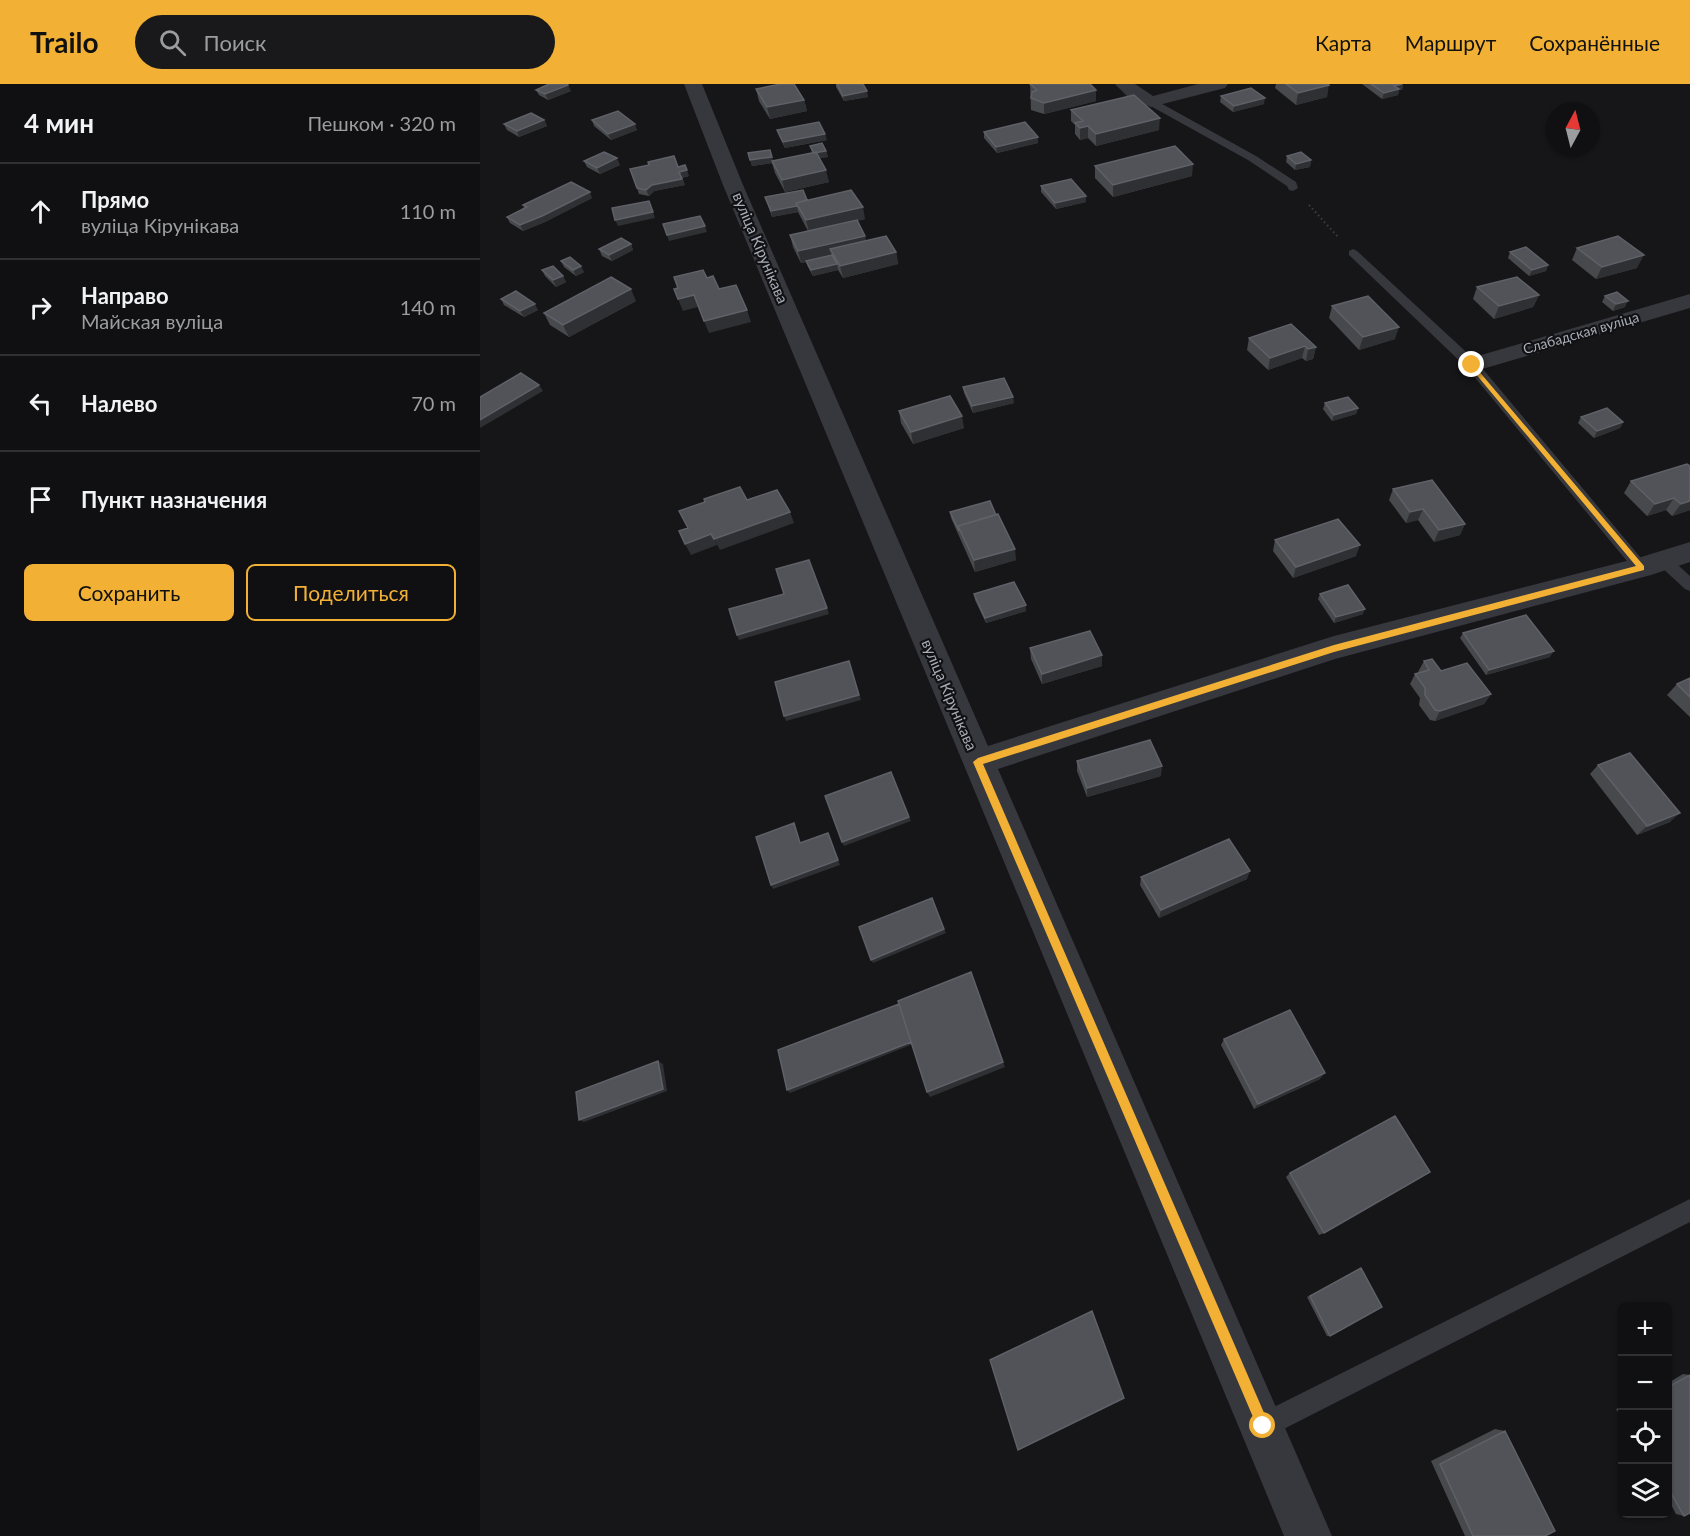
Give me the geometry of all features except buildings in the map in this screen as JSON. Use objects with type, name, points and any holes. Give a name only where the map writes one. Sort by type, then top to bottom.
[{"type":"street","name":"вуліца Кірунікава","points":[[693,84],[733,185],[1308,1536]]},
{"type":"street","points":[[1124,84],[1134,93],[1151,102],[1219,84]]},
{"type":"street","name":"Слабадская вуліца","points":[[1472,365],[1690,301]]},
{"type":"street","points":[[978,762],[1334,648],[1665,560]]},
{"type":"lane","points":[[1151,102],[1252,159],[1292,184],[1293,188]]},
{"type":"lane","points":[[1353,253],[1472,365],[1690,585]]},
{"type":"lane","points":[[1263,1426],[1690,1210]]},
{"type":"path","points":[[1293,188],[1353,253]]},
{"type":"route","points":[[1263,1426],[978,762],[1334,648],[1641,568],[1472,365]]}]
